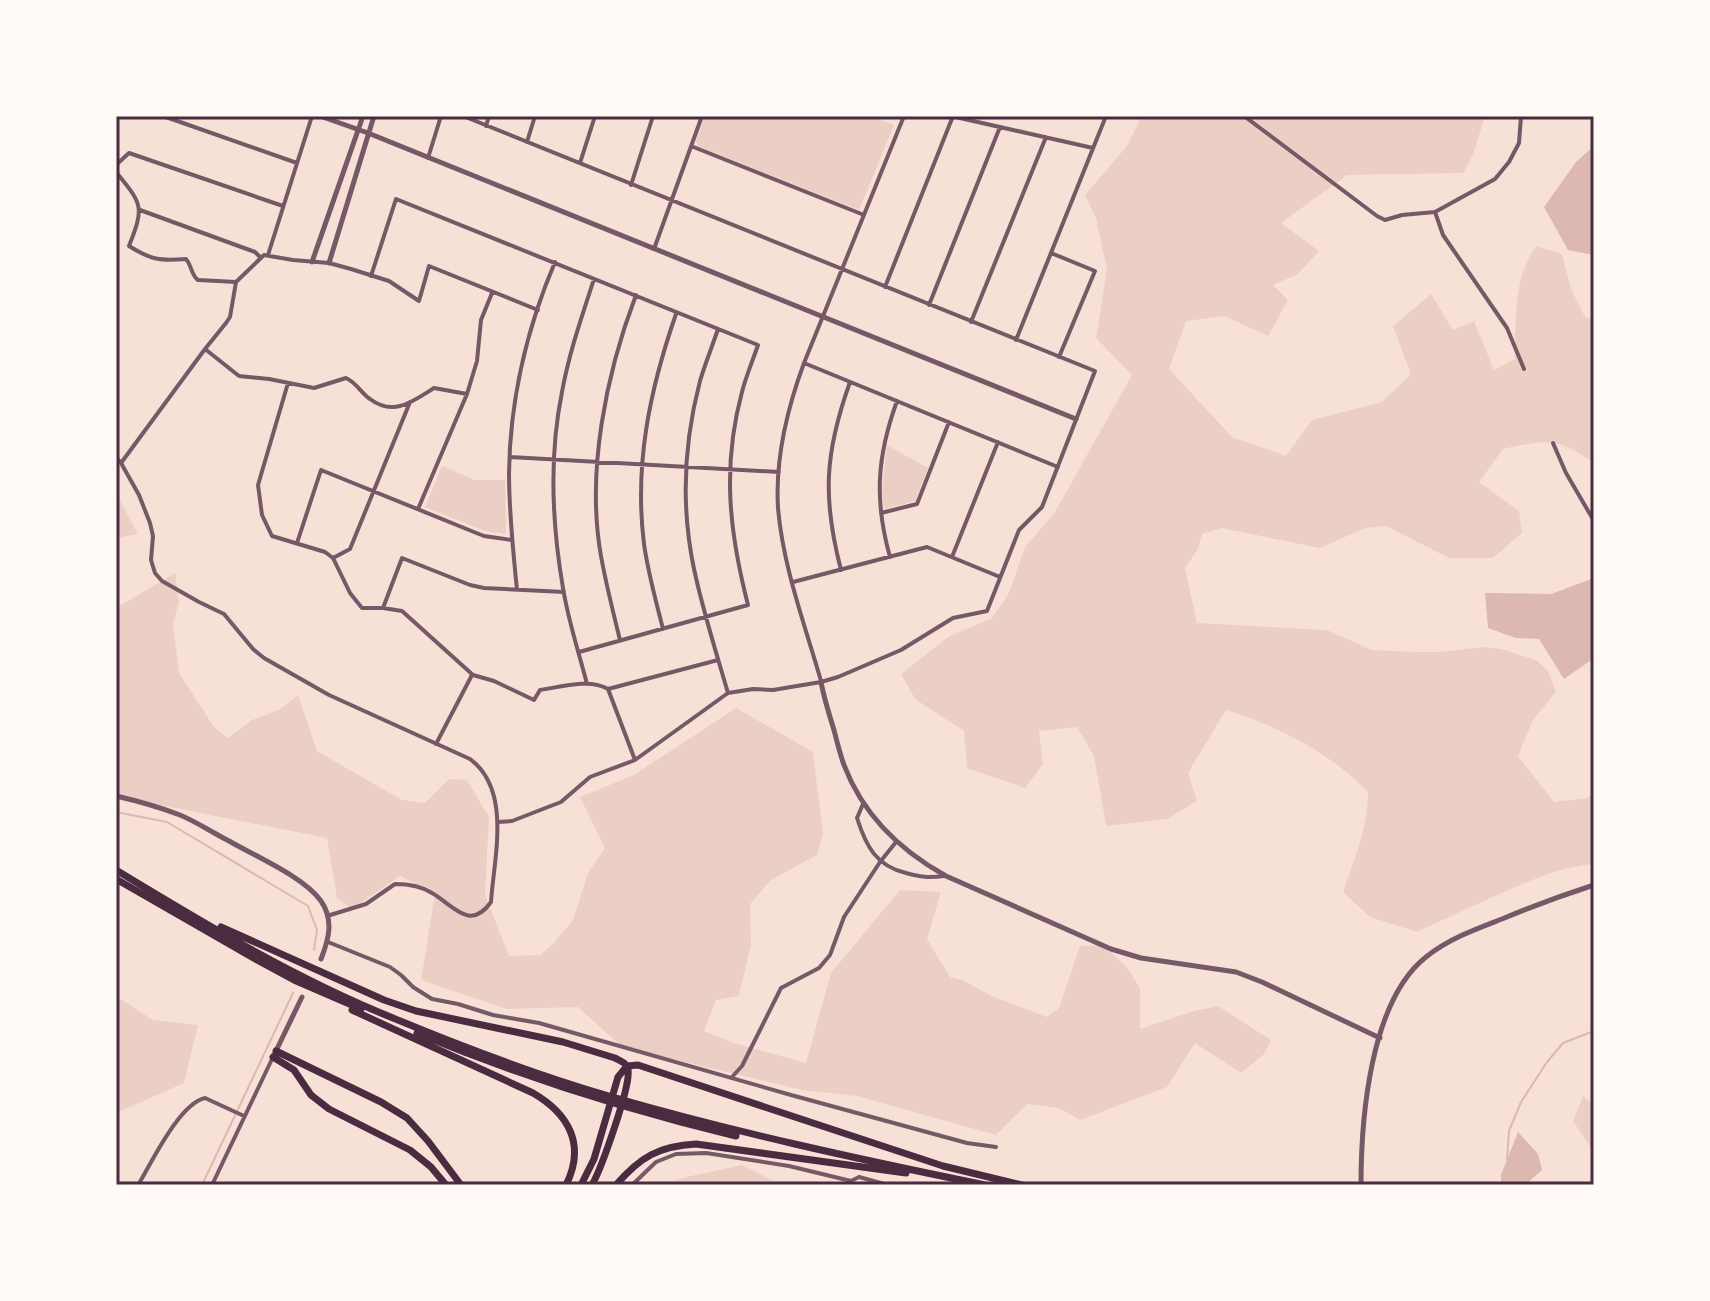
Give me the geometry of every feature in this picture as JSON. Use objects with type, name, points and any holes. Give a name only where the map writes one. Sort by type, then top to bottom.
[{"type":"highway","points":[[116,870],[297,974],[391,1018],[538,1073],[705,1123],[985,1185]]},
{"type":"highway","points":[[116,879],[339,1004],[546,1101],[562,1115],[572,1135],[575,1159],[566,1185]]},
{"type":"highway","points":[[193,915],[384,1000],[416,1011],[563,1042],[615,1058],[627,1066],[645,1066],[943,1166],[1022,1185]]},
{"type":"highway","points":[[294,980],[464,1053],[590,1096],[703,1128],[965,1185]]},
{"type":"highway","points":[[274,1054],[294,1070],[318,1102],[410,1150],[431,1167],[446,1185]]},
{"type":"highway","points":[[274,1054],[381,1102],[407,1118],[461,1185]]},
{"type":"highway","points":[[581,1185],[590,1171],[618,1077],[627,1066]]},
{"type":"highway","points":[[592,1185],[614,1127],[627,1080],[627,1066]]},
{"type":"highway","points":[[616,1185],[650,1154],[665,1148],[696,1144],[906,1173]]},
{"type":"street","points":[[163,116],[297,164]]},
{"type":"street","points":[[268,255],[312,116]]},
{"type":"street","points":[[320,116],[1076,419]]},
{"type":"street","points":[[312,262],[363,116]]},
{"type":"street","points":[[329,263],[374,116]]},
{"type":"street","points":[[428,158],[441,116]]},
{"type":"street","points":[[463,116],[1095,371],[1042,507],[1019,530],[987,611],[953,618],[901,650],[838,677],[773,690],[728,693],[635,760],[590,777],[561,802],[512,821],[498,822]]},
{"type":"street","points":[[486,126],[489,116]]},
{"type":"street","points":[[527,142],[535,116]]},
{"type":"street","points":[[580,163],[595,116]]},
{"type":"street","points":[[631,185],[653,116]]},
{"type":"street","points":[[654,249],[702,116]]},
{"type":"street","points":[[904,116],[791,398],[779,472],[778,506],[793,582],[844,766],[863,804],[896,842],[946,876],[1111,949],[1141,958],[1236,972],[1380,1038]]},
{"type":"street","points":[[885,287],[952,116],[1093,148]]},
{"type":"street","points":[[1016,340],[1106,116]]},
{"type":"street","points":[[1244,116],[1385,220],[1435,212],[1495,179],[1519,143],[1521,116]]},
{"type":"street","points":[[929,305],[1000,127]]},
{"type":"street","points":[[971,322],[1046,137]]},
{"type":"street","points":[[691,146],[864,215]]},
{"type":"street","points":[[116,165],[129,153],[283,206]]},
{"type":"street","points":[[116,172],[137,197],[140,210],[129,246],[149,258],[163,261],[186,259],[193,277],[198,280],[236,282]]},
{"type":"street","points":[[371,276],[396,199],[758,345],[742,391],[730,469],[730,509],[736,558],[748,605],[579,652]]},
{"type":"street","points":[[140,210],[255,252],[260,257]]},
{"type":"street","points":[[1435,212],[1443,235],[1507,328],[1524,369]]},
{"type":"street","points":[[1051,253],[1095,271],[1059,357]]},
{"type":"street","points":[[121,463],[230,317],[236,282],[260,257],[268,255],[329,263],[389,281],[419,301],[429,266],[538,310]]},
{"type":"street","points":[[517,590],[510,506],[513,425],[521,371],[555,262]]},
{"type":"street","points":[[587,684],[564,592],[555,521],[554,459],[562,391],[594,279]]},
{"type":"street","points":[[418,509],[467,394],[477,361],[481,320],[492,293]]},
{"type":"street","points":[[620,640],[601,554],[597,521],[597,461],[610,379],[636,295]]},
{"type":"street","points":[[663,629],[644,544],[642,464],[656,378],[677,313]]},
{"type":"street","points":[[718,329],[700,380],[690,431],[686,466],[687,525],[694,568],[728,693]]},
{"type":"street","points":[[205,349],[239,376],[314,388],[346,378],[354,382],[370,400],[386,408],[410,402],[434,388],[467,394]]},
{"type":"street","points":[[804,363],[1058,467]]},
{"type":"street","points":[[841,570],[828,511],[829,461],[840,410],[850,382]]},
{"type":"street","points":[[288,383],[258,485],[262,515],[272,536],[325,552],[333,558],[350,593],[362,608],[402,611],[473,675],[494,681],[534,700],[540,690],[587,684],[608,689],[718,660]]},
{"type":"street","points":[[890,557],[883,532],[878,491],[885,437],[897,401]]},
{"type":"street","points":[[333,558],[350,549],[410,402]]},
{"type":"street","points":[[881,513],[917,504],[949,422]]},
{"type":"street","points":[[952,557],[998,442]]},
{"type":"street","points":[[1553,443],[1566,473],[1594,521]]},
{"type":"street","points":[[116,457],[139,495],[150,523],[153,536],[151,560],[155,573],[162,581],[224,614],[264,658],[329,695],[470,759],[483,769],[498,822],[491,902],[485,909],[473,915],[463,915],[421,887],[395,884],[366,904],[327,916]]},
{"type":"street","points":[[510,457],[779,472]]},
{"type":"street","points":[[297,543],[321,470],[484,536],[512,540]]},
{"type":"street","points":[[793,582],[927,547],[1000,577]]},
{"type":"street","points":[[383,608],[402,558],[470,585],[564,592]]},
{"type":"street","points":[[436,744],[473,675]]},
{"type":"street","points":[[608,689],[635,760]]},
{"type":"street","points":[[116,796],[185,817],[312,891],[322,903],[329,924],[328,942],[321,959]]},
{"type":"street","points":[[863,804],[857,818],[860,829],[880,862],[892,870],[926,879],[946,876]]},
{"type":"street","points":[[731,1078],[742,1066],[781,988],[819,968],[830,955],[844,917],[896,842]]},
{"type":"street","points":[[1361,1185],[1361,1142],[1366,1097],[1380,1038],[1396,995],[1409,974],[1425,957],[1455,939],[1594,885]]},
{"type":"street","points":[[328,942],[390,967],[432,999],[539,1023],[967,1143],[996,1147]]},
{"type":"street","points":[[212,1185],[302,997]]},
{"type":"street","points":[[138,1185],[181,1114],[197,1101],[205,1098],[243,1116]]},
{"type":"street","points":[[632,1185],[656,1162],[676,1154],[706,1153],[789,1166],[851,1181],[859,1177],[888,1185]]},
{"type":"shaded area","points":[[705,116],[871,116],[894,125],[859,210],[698,146],[696,141]]},
{"type":"shaded area","points":[[1142,116],[1485,116],[1473,155],[1463,173],[1347,175],[1281,223],[1319,251],[1298,274],[1273,285],[1288,300],[1268,336],[1224,316],[1186,321],[1169,369],[1232,437],[1286,456],[1312,420],[1382,402],[1411,374],[1393,326],[1431,294],[1453,330],[1474,321],[1494,370],[1515,359],[1520,286],[1523,272],[1536,246],[1562,254],[1571,289],[1585,317],[1594,319],[1594,463],[1570,448],[1550,442],[1503,449],[1479,482],[1519,511],[1522,533],[1493,558],[1449,558],[1386,526],[1365,528],[1320,548],[1221,528],[1202,534],[1198,549],[1185,568],[1197,623],[1327,630],[1372,650],[1440,652],[1484,647],[1536,660],[1548,671],[1556,692],[1533,720],[1518,756],[1554,802],[1587,798],[1594,793],[1594,864],[1540,877],[1417,932],[1370,917],[1343,892],[1363,831],[1368,792],[1320,753],[1283,732],[1226,710],[1188,773],[1197,801],[1167,819],[1106,826],[1094,756],[1077,727],[1039,731],[1043,764],[1025,788],[967,768],[964,731],[915,699],[901,674],[948,637],[992,618],[1009,593],[1025,547],[1055,512],[1132,375],[1096,338],[1107,270],[1096,218],[1085,195],[1127,146]]},
{"type":"shaded area","points":[[1594,146],[1594,255],[1568,250],[1544,207],[1576,162]]},
{"type":"shaded area","points":[[887,445],[928,468],[915,501],[884,509],[882,491]]},
{"type":"shaded area","points":[[442,466],[475,480],[505,480],[506,534],[485,531],[425,507]]},
{"type":"shaded area","points":[[116,498],[119,499],[138,534],[116,538]]},
{"type":"shaded area","points":[[175,573],[179,602],[173,623],[179,673],[214,727],[228,738],[252,720],[279,710],[298,695],[317,751],[402,800],[425,803],[449,779],[467,780],[489,817],[485,895],[509,956],[540,955],[573,920],[588,873],[605,848],[580,797],[634,775],[736,708],[813,752],[823,833],[817,855],[771,880],[750,904],[751,944],[739,996],[716,1000],[704,1031],[734,1043],[806,1063],[831,973],[900,890],[941,892],[927,939],[950,977],[994,997],[1047,1017],[1059,1008],[1080,946],[1102,945],[1125,965],[1140,988],[1140,1029],[1218,1006],[1271,1040],[1264,1054],[1241,1073],[1195,1043],[1167,1087],[1080,1120],[1059,1108],[1027,1104],[996,1135],[857,1096],[802,1090],[622,1047],[578,1007],[507,1009],[421,980],[435,894],[400,876],[352,909],[337,898],[327,838],[119,797],[116,789],[116,608]]},
{"type":"shaded area","points":[[1594,578],[1594,658],[1564,679],[1539,639],[1516,638],[1488,628],[1485,593],[1551,594]]},
{"type":"shaded area","points":[[116,996],[153,1020],[198,1025],[184,1083],[116,1113]]},
{"type":"shaded area","points":[[1583,1096],[1594,1105],[1594,1152],[1573,1121]]},
{"type":"shaded area","points":[[1518,1132],[1538,1154],[1542,1170],[1525,1185],[1501,1185],[1501,1175]]},
{"type":"shaded area","points":[[742,1165],[782,1185],[666,1185],[682,1178]]},
{"type":"waterway","points":[[116,812],[167,822],[308,906],[317,930],[314,950]]},
{"type":"waterway","points":[[202,1185],[293,993]]},
{"type":"waterway","points":[[1507,1160],[1509,1131],[1521,1102],[1547,1062],[1563,1043],[1594,1031]]}]
